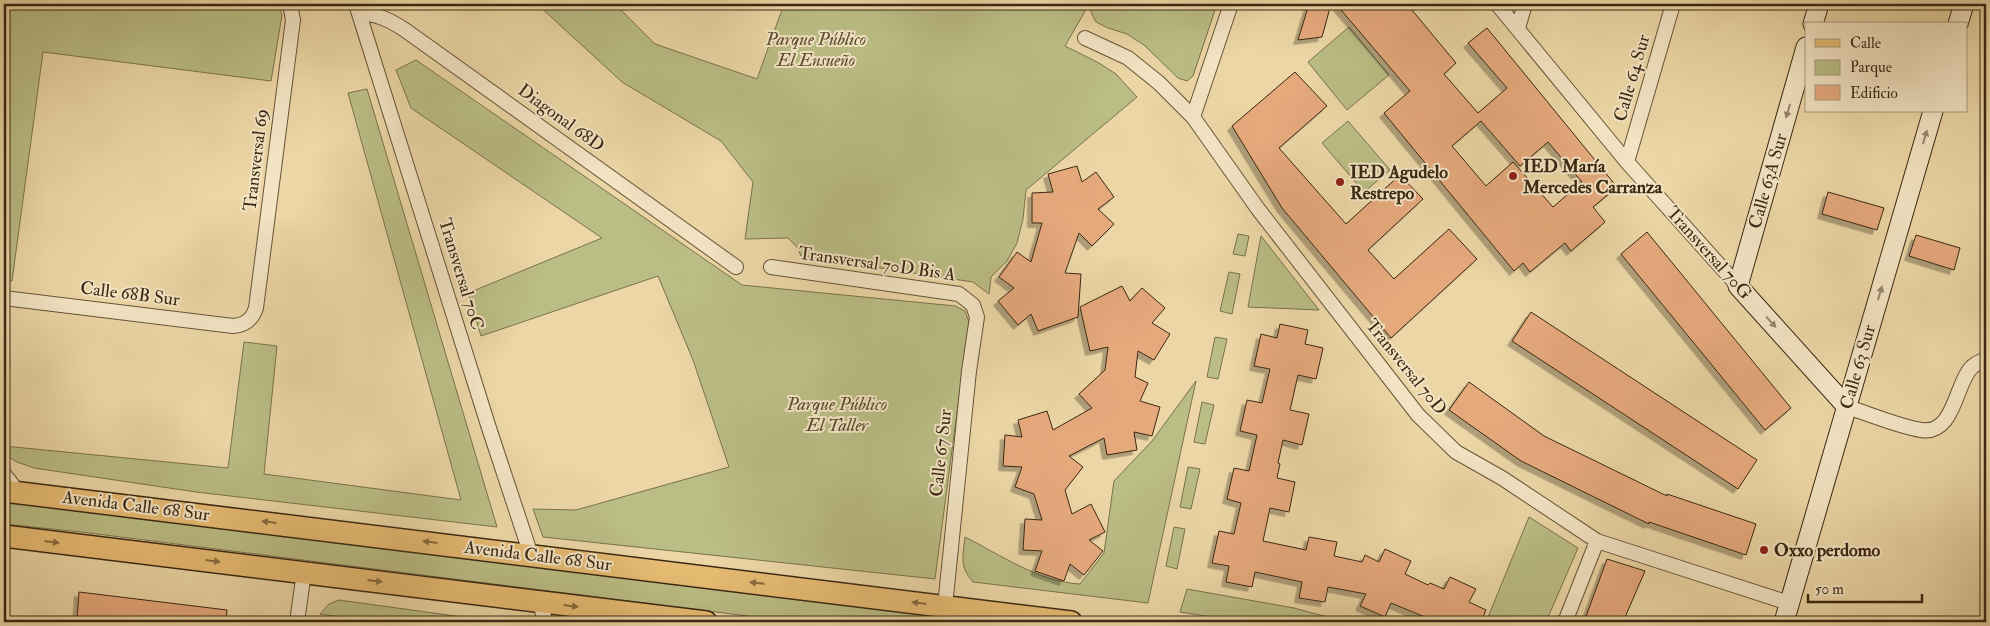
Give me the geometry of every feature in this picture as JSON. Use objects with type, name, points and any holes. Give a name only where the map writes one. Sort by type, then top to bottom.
[{"type":"main road","name":"Avenida Calle 68 Sur","points":[[11,492],[1071,622]]},
{"type":"main road","points":[[4,536],[706,622]]},
{"type":"street","name":"Transversal 69","points":[[250,319],[256,308],[293,20],[290,4]]},
{"type":"street","points":[[1193,117],[1231,4]]},
{"type":"street","name":"Transversal 70G","points":[[1498,4],[1627,162],[1847,407]]},
{"type":"street","points":[[1518,28],[1525,4]]},
{"type":"street","name":"Calle 64 Sur","points":[[1627,162],[1673,4]]},
{"type":"street","points":[[1814,22],[1818,4]]},
{"type":"street","points":[[1959,22],[1964,4]]},
{"type":"street","name":"Diagonal 68D","points":[[357,8],[390,20],[405,30],[736,267]]},
{"type":"street","name":"Transversal 70C","points":[[357,8],[531,555]]},
{"type":"street","name":"Transversal 70D","points":[[1085,38],[1128,58],[1159,83],[1193,117],[1258,209],[1418,416],[1456,452],[1502,478],[1597,541],[1789,603]]},
{"type":"street","name":"Calle 63A Sur","points":[[1738,286],[1805,51]]},
{"type":"street","name":"Calle 63 Sur","points":[[1784,622],[1933,112]]},
{"type":"street","name":"Transversal 70D Bis A","points":[[771,267],[959,294],[973,305]]},
{"type":"street","name":"Calle 68B Sur","points":[[4,298],[233,326],[244,325],[250,319]]},
{"type":"street","name":"Calle 67 Sur","points":[[945,606],[976,317],[973,305]]},
{"type":"street","points":[[1847,407],[1922,430],[1937,428],[1948,416],[1968,371],[1983,360]]},
{"type":"street","points":[[4,474],[11,492]]},
{"type":"street","points":[[1565,622],[1597,541]]},
{"type":"street","points":[[297,622],[304,572]]},
{"type":"street","points":[[539,602],[546,622]]},
{"type":"green space","points":[[4,4],[278,4],[282,15],[271,81],[43,52],[12,281],[4,280]]},
{"type":"green space","name":"Parque Público El Ensueño","points":[[537,4],[615,4],[655,44],[757,79],[784,4],[1217,4],[1193,76],[1187,81],[1178,78],[1144,45],[1127,34],[1096,22],[1088,6],[1065,46],[1116,74],[1137,97],[1026,190],[1023,219],[1017,243],[1007,261],[991,277],[989,294],[973,282],[801,256],[797,247],[788,238],[745,239],[753,182],[721,141],[622,82]]},
{"type":"green space","points":[[1349,27],[1389,75],[1347,110],[1308,62]]},
{"type":"green space","name":"Parque Público El Taller","points":[[416,60],[742,285],[955,306],[965,311],[969,322],[935,579],[543,537],[533,509],[576,510],[729,467],[693,360],[658,276],[481,336],[468,293],[602,238],[411,108],[396,70]]},
{"type":"green space","points":[[367,89],[497,527],[196,492],[34,468],[9,457],[4,446],[228,468],[244,342],[277,346],[264,474],[461,500],[348,93]]},
{"type":"green space","points":[[1348,121],[1390,170],[1364,192],[1322,143]]},
{"type":"green space","points":[[1238,234],[1249,236],[1245,256],[1233,254]]},
{"type":"green space","points":[[1261,236],[1319,310],[1248,307]]},
{"type":"green space","points":[[1229,272],[1240,274],[1232,314],[1220,311]]},
{"type":"green space","points":[[1215,337],[1227,339],[1218,379],[1207,377]]},
{"type":"green space","points":[[1196,381],[1148,603],[973,582],[966,571],[963,561],[965,537],[1035,573],[1065,582],[1080,584],[1104,553],[1114,481],[1152,441]]},
{"type":"green space","points":[[1202,402],[1214,405],[1205,444],[1194,442]]},
{"type":"green space","points":[[1188,467],[1200,469],[1191,509],[1180,507]]},
{"type":"green space","points":[[4,500],[987,622],[795,622],[81,532],[4,524]]},
{"type":"green space","points":[[1529,517],[1578,548],[1546,622],[1486,622]]},
{"type":"green space","points":[[1174,527],[1185,529],[1177,569],[1166,566]]},
{"type":"green space","points":[[1187,589],[1294,608],[1346,622],[1244,622],[1180,612]]},
{"type":"green space","points":[[339,600],[499,622],[375,622],[320,614],[329,604]]},
{"type":"building","points":[[1309,4],[1331,4],[1322,37],[1298,40]]},
{"type":"building","points":[[1336,4],[1407,4],[1456,63],[1444,74],[1478,113],[1507,88],[1468,43],[1487,28],[1617,187],[1593,207],[1605,222],[1571,251],[1565,243],[1530,272],[1523,263],[1514,271],[1384,113],[1410,91]],"holes":[[[1481,121],[1520,166],[1548,142],[1582,182],[1553,207],[1513,162],[1486,186],[1452,146]]]},
{"type":"building","points":[[1295,72],[1327,106],[1279,148],[1346,224],[1400,175],[1423,199],[1368,250],[1394,279],[1449,229],[1477,259],[1391,338],[1282,208],[1232,126]]},
{"type":"building","points":[[1077,166],[1082,182],[1096,172],[1114,197],[1098,209],[1114,224],[1092,246],[1079,233],[1065,273],[1081,274],[1078,317],[1038,331],[1031,314],[1018,325],[998,301],[1014,288],[999,277],[1017,252],[1031,262],[1042,223],[1032,223],[1032,193],[1053,192],[1048,174]]},
{"type":"building","points":[[1828,192],[1884,208],[1877,230],[1822,214]]},
{"type":"building","points":[[1647,232],[1791,408],[1765,430],[1621,254]]},
{"type":"building","points":[[1916,235],[1960,248],[1954,270],[1909,256]]},
{"type":"building","points":[[1122,286],[1130,301],[1142,288],[1165,308],[1152,323],[1170,334],[1154,360],[1138,351],[1135,377],[1148,383],[1140,401],[1160,407],[1152,436],[1134,432],[1137,450],[1107,455],[1104,438],[1069,456],[1083,467],[1065,490],[1072,514],[1091,504],[1105,532],[1089,540],[1103,551],[1084,575],[1070,564],[1064,581],[1035,571],[1042,551],[1023,550],[1025,519],[1042,520],[1034,494],[1015,487],[1022,467],[1003,466],[1005,435],[1022,437],[1018,420],[1047,411],[1053,430],[1092,408],[1079,394],[1105,370],[1108,347],[1090,351],[1080,307]]},
{"type":"building","points":[[1531,312],[1757,460],[1738,489],[1512,341]]},
{"type":"building","points":[[1280,324],[1308,330],[1305,344],[1323,348],[1316,379],[1298,375],[1290,410],[1309,414],[1302,445],[1283,440],[1278,463],[1280,464],[1277,478],[1295,482],[1289,512],[1270,508],[1263,541],[1306,550],[1309,537],[1337,542],[1334,556],[1362,562],[1365,555],[1379,562],[1385,549],[1411,561],[1405,574],[1428,585],[1430,583],[1444,589],[1450,577],[1476,589],[1469,602],[1486,610],[1481,622],[1437,622],[1391,603],[1385,617],[1360,606],[1366,594],[1328,587],[1325,602],[1299,598],[1302,582],[1255,572],[1252,587],[1226,582],[1229,566],[1212,563],[1219,531],[1234,534],[1241,503],[1227,499],[1234,468],[1249,471],[1257,435],[1240,431],[1247,400],[1262,403],[1270,369],[1254,366],[1261,334],[1277,338]]},
{"type":"building","points":[[1469,382],[1544,436],[1667,496],[1667,494],[1756,524],[1746,555],[1649,522],[1649,524],[1521,461],[1449,410]]},
{"type":"building","points":[[1607,559],[1645,571],[1623,622],[1584,622]]},
{"type":"building","points":[[79,592],[227,610],[226,622],[93,622],[77,620]]},
{"type":"place","name":"IED María Mercedes Carranza","points":[[1513,176]]},
{"type":"place","name":"IED Agudelo Restrepo","points":[[1340,182]]},
{"type":"place","name":"Oxxo perdomo","points":[[1764,550]]}]
